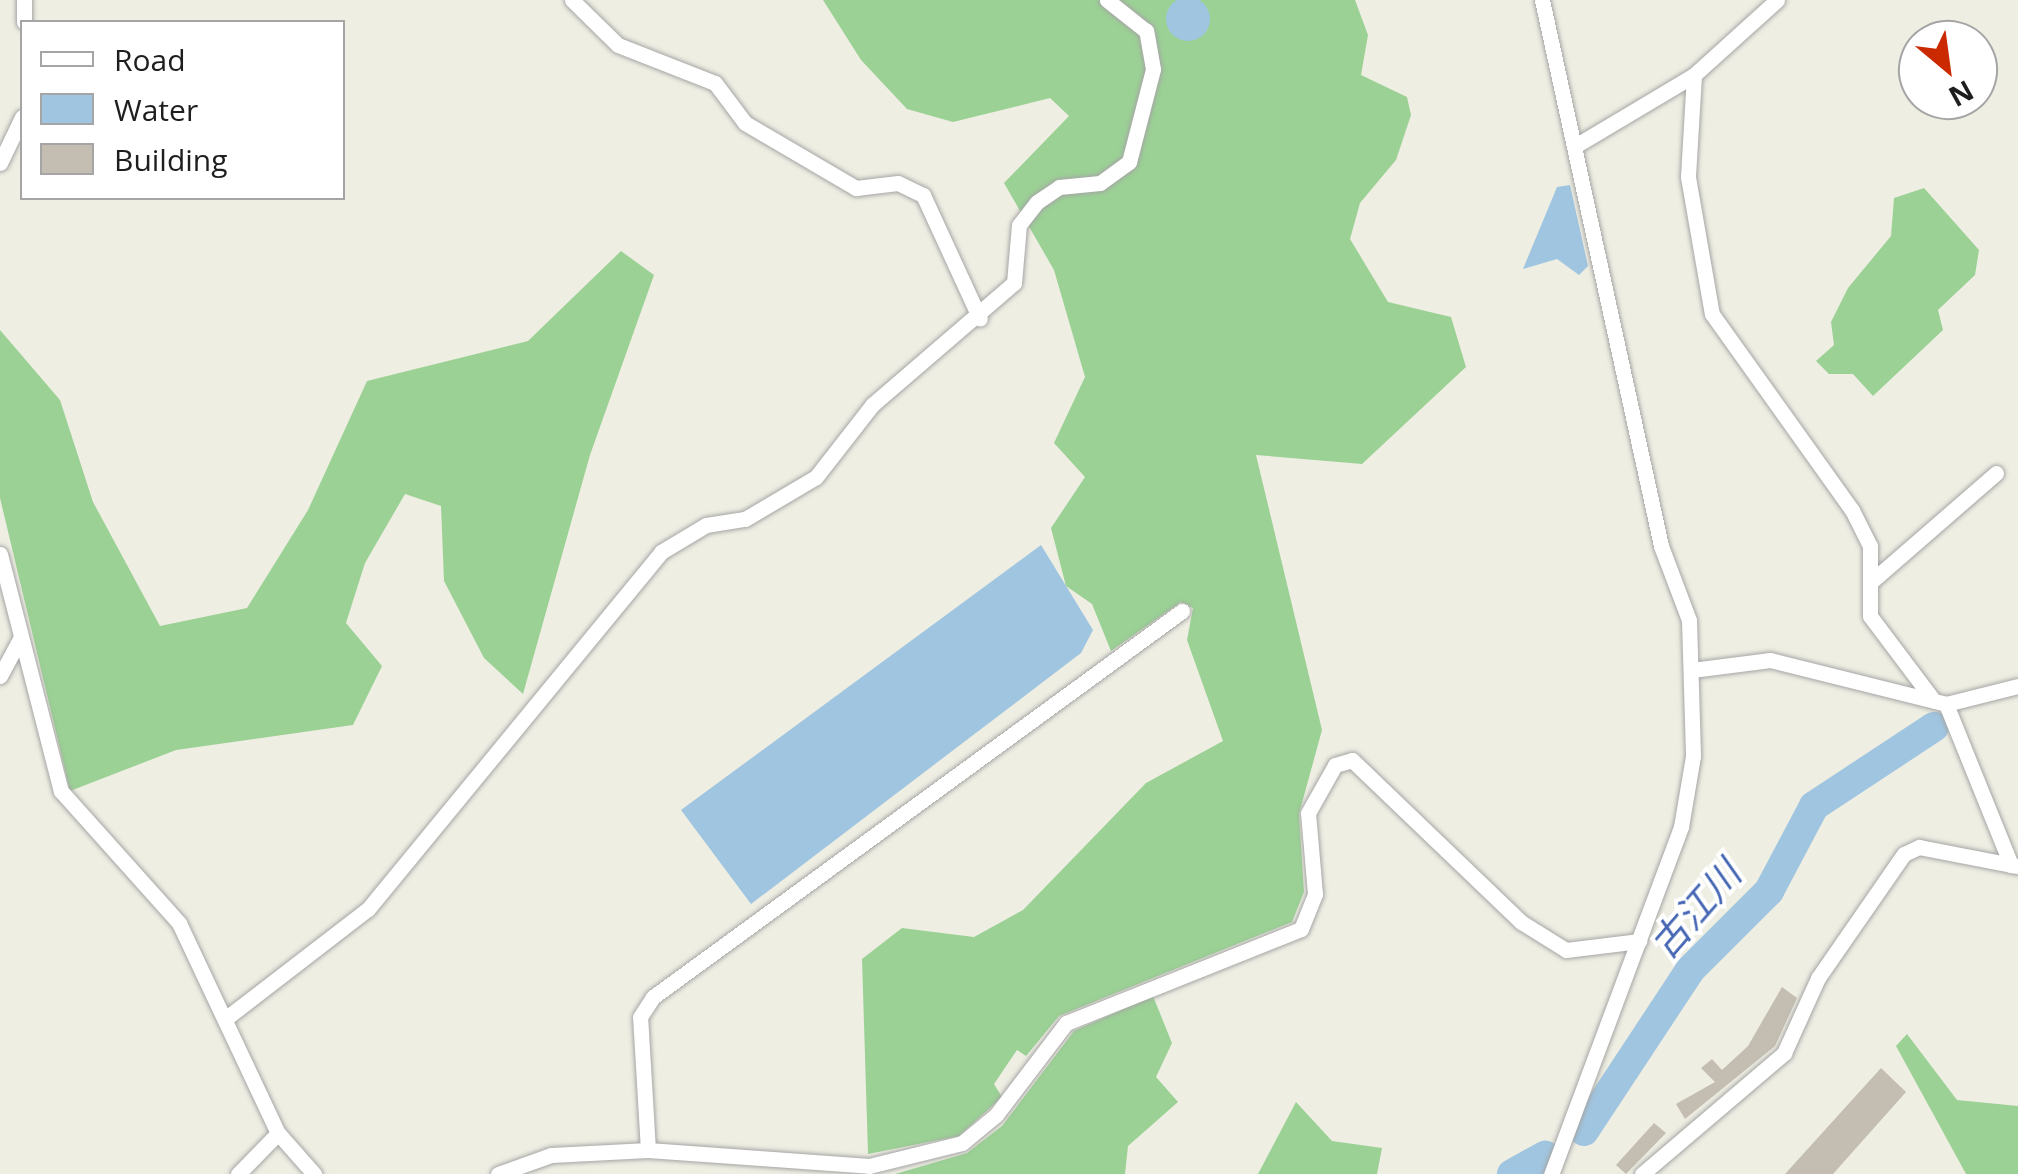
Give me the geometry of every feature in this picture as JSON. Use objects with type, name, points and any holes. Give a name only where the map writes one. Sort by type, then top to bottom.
[{"type":"street","points":[[572,0],[618,44],[715,83],[745,123],[856,188],[898,183],[923,195],[980,319]]},
{"type":"street","points":[[225,1018],[368,909],[661,552],[706,525],[745,519],[816,476],[872,405],[980,319],[1014,283],[1019,226],[1036,202],[1059,187],[1100,183],[1128,162],[1153,69],[1146,31],[1108,0]]},
{"type":"street","points":[[1542,0],[1661,546],[1689,620],[1694,756],[1681,827],[1551,1174]]},
{"type":"street","points":[[1575,146],[1694,75],[1777,0]]},
{"type":"street","points":[[1694,75],[1688,177],[1712,314],[1852,510],[1873,580],[1870,616],[1940,703],[2015,865]]},
{"type":"street","points":[[0,163],[20,122]]},
{"type":"street","points":[[1873,580],[1996,473]]},
{"type":"street","points":[[0,554],[61,790],[179,924],[278,1134],[314,1174]]},
{"type":"street","points":[[648,1150],[640,1016],[653,997],[1182,611]]},
{"type":"street","points":[[0,676],[21,637]]},
{"type":"street","points":[[1692,670],[1770,660],[1940,703],[2018,686]]},
{"type":"street","points":[[498,1174],[552,1155],[648,1150],[731,1160],[869,1166],[962,1143],[996,1116],[1066,1023],[1301,929],[1315,894],[1308,813],[1334,765],[1352,760],[1520,922],[1566,950],[1639,941]]},
{"type":"street","points":[[1642,1174],[1784,1053],[1818,978],[1904,854],[1919,847],[2015,865]]},
{"type":"street","points":[[238,1174],[278,1134]]},
{"type":"street","points":[[731,1160],[751,1174]]},
{"type":"green space","points":[[823,0],[1355,0],[1368,35],[1361,75],[1407,97],[1411,115],[1396,160],[1360,203],[1350,239],[1388,302],[1451,317],[1466,367],[1362,464],[1256,455],[1322,730],[1299,814],[1304,892],[1292,922],[1059,1016],[1026,1056],[1017,1050],[994,1084],[1002,1097],[959,1136],[868,1154],[862,959],[902,928],[974,937],[1023,910],[1146,783],[1223,741],[1187,640],[1193,608],[1181,602],[1111,651],[1092,604],[1066,586],[1051,528],[1085,477],[1054,443],[1085,377],[1054,270],[1004,183],[1069,116],[1050,98],[953,122],[907,109],[861,60]]},
{"type":"green space","points":[[1924,188],[1979,250],[1975,275],[1938,310],[1943,330],[1873,396],[1853,374],[1829,374],[1816,361],[1834,345],[1831,322],[1848,288],[1891,236],[1894,198]]},
{"type":"green space","points":[[621,251],[654,275],[590,455],[523,694],[484,658],[444,581],[441,506],[405,494],[365,563],[346,623],[382,666],[353,725],[176,750],[70,791],[0,498],[0,330],[60,400],[93,502],[160,626],[247,608],[308,510],[367,381],[528,341]]},
{"type":"green space","points":[[1153,996],[1172,1043],[1156,1077],[1178,1102],[1128,1146],[1125,1174],[895,1174],[967,1153],[1002,1126],[1074,1031]]},
{"type":"green space","points":[[1907,1034],[1957,1100],[2018,1106],[2018,1174],[1966,1174],[1896,1046]]},
{"type":"green space","points":[[1296,1102],[1332,1141],[1382,1148],[1377,1174],[1258,1174]]},
{"type":"water","points":[[1196,-1],[1210,19],[1204,35],[1188,41],[1172,35],[1166,19],[1172,3]]},
{"type":"water","points":[[1570,185],[1588,266],[1579,275],[1557,259],[1523,269],[1557,187]]},
{"type":"water","points":[[1041,545],[1093,630],[1081,653],[751,904],[681,810]]},
{"type":"building","points":[[1782,987],[1797,998],[1775,1046],[1685,1119],[1676,1104],[1715,1082],[1701,1068],[1712,1059],[1722,1070],[1748,1046]]},
{"type":"building","points":[[1881,1068],[1906,1092],[1833,1174],[1785,1174]]},
{"type":"building","points":[[1654,1123],[1666,1133],[1626,1174],[1616,1165]]},
{"type":"waterway","name":"古江川","points":[[1584,1131],[1690,970],[1769,891],[1814,806],[1934,727]]},
{"type":"waterway","name":"古江川","points":[[1512,1174],[1545,1156]]}]
